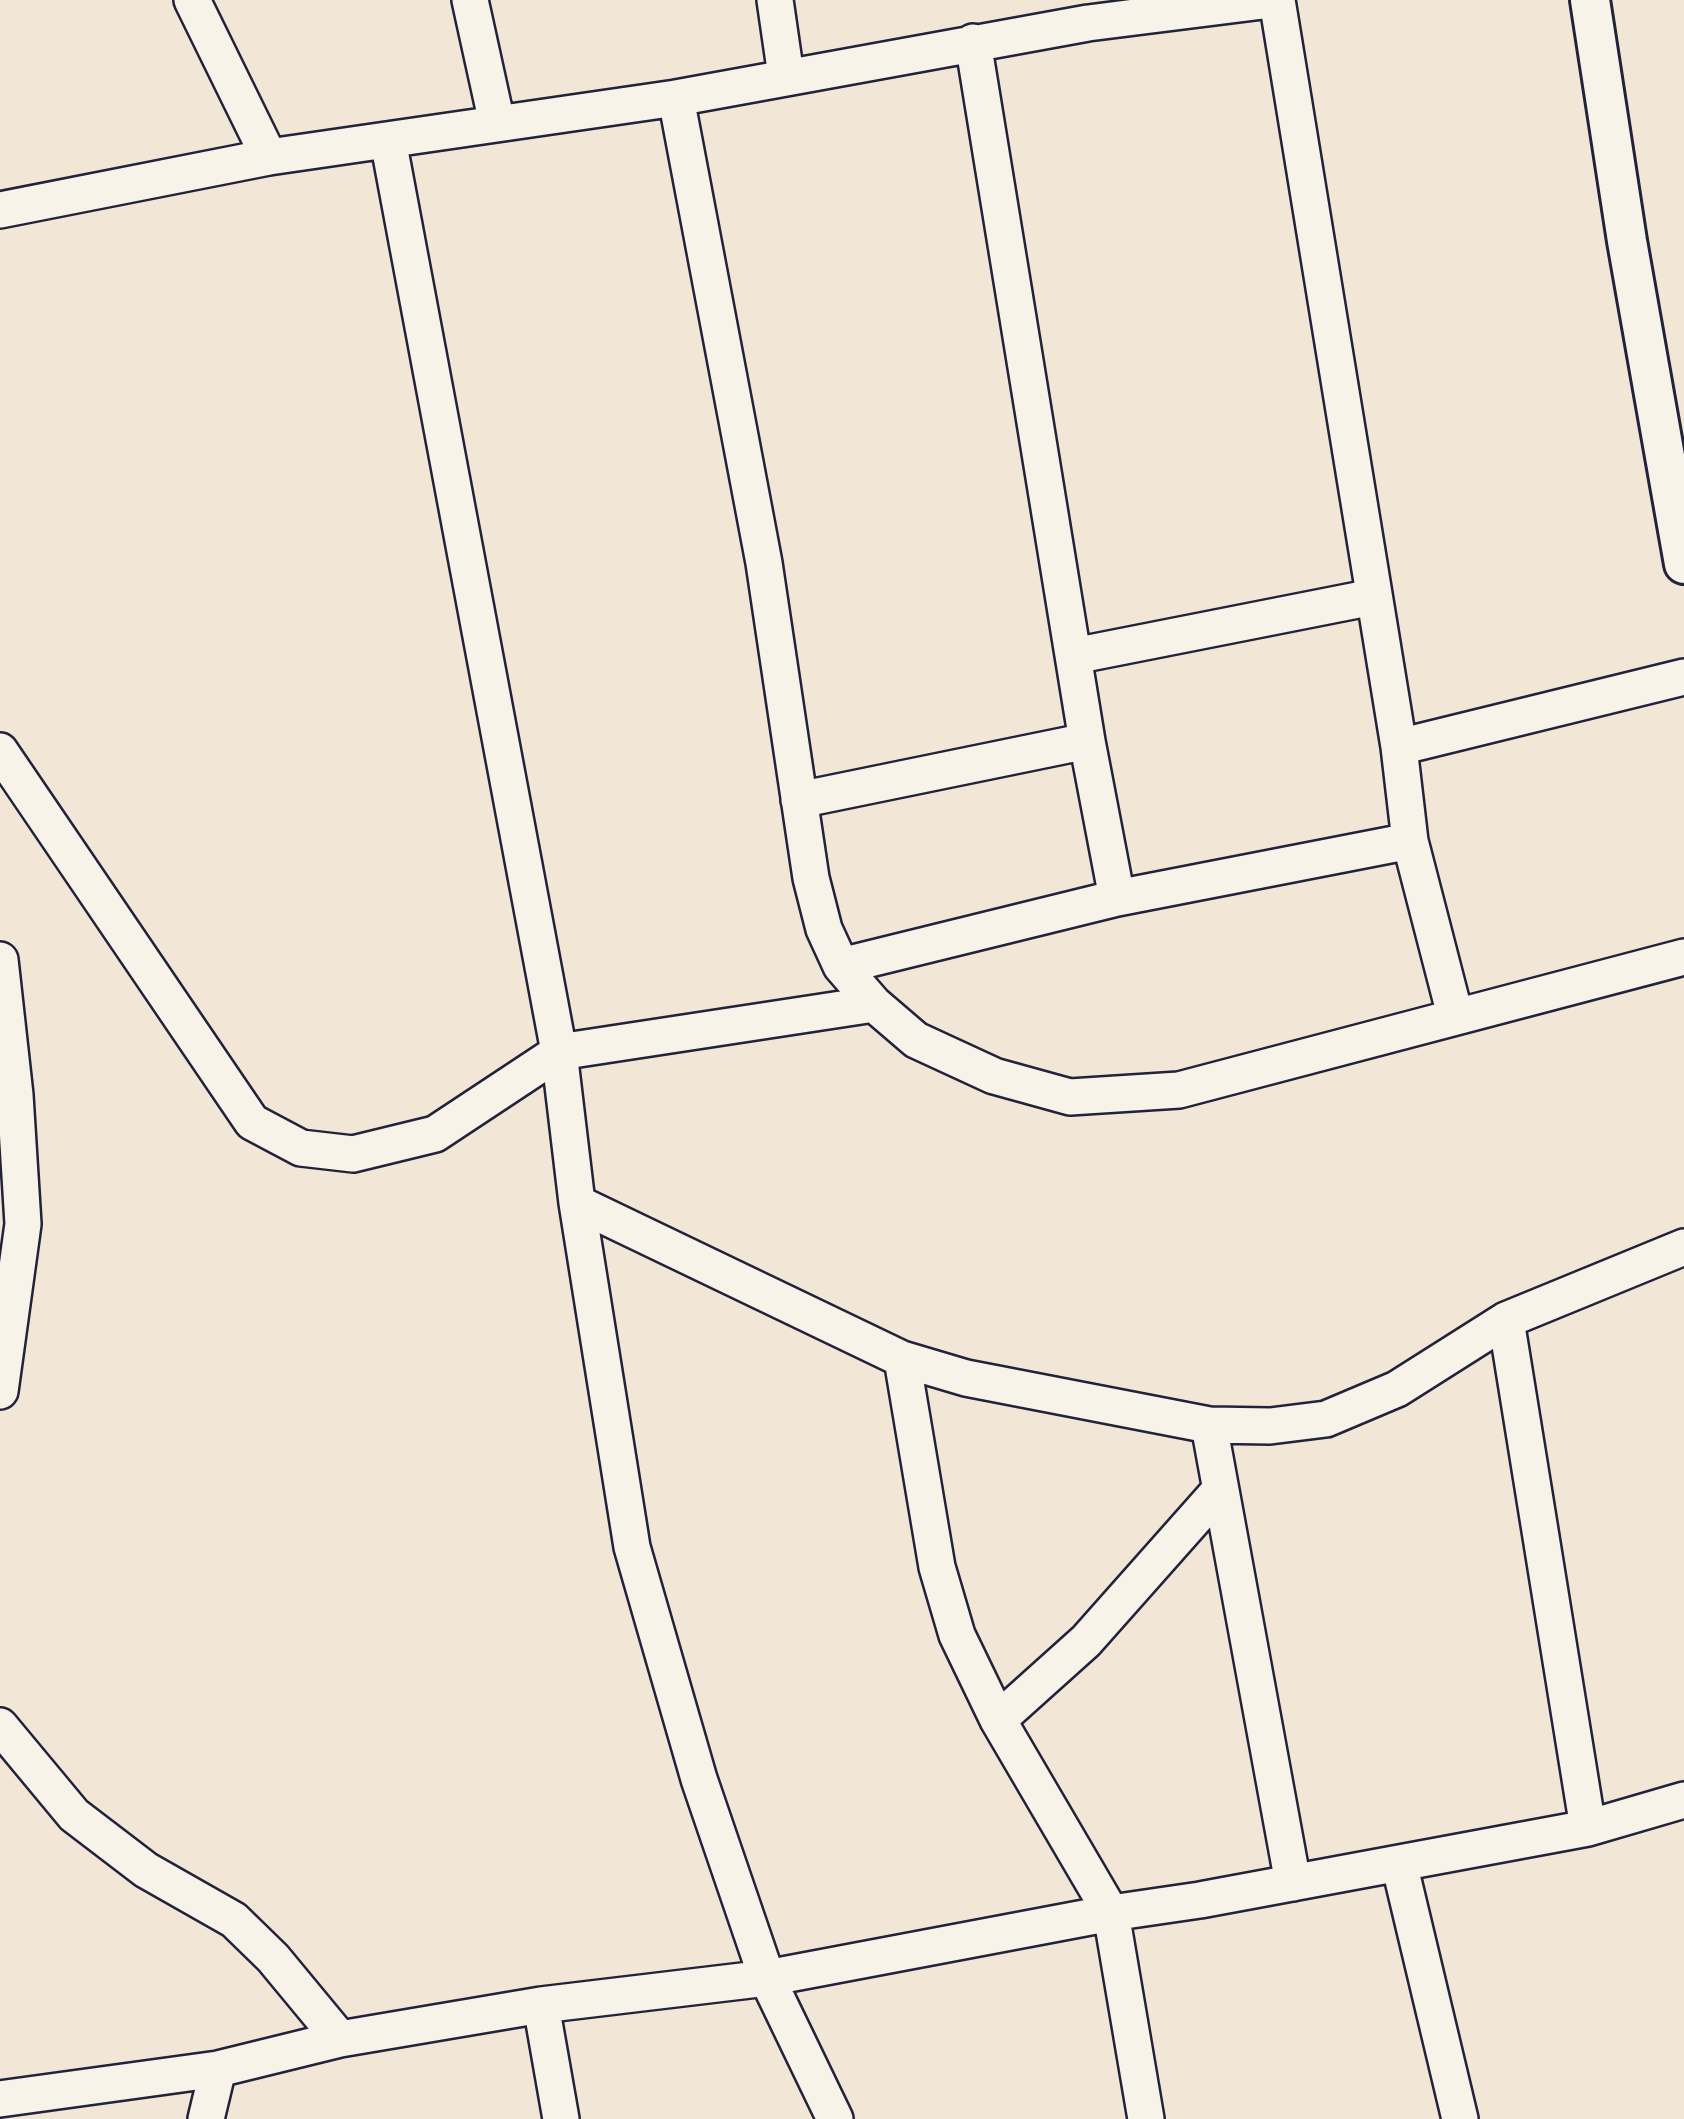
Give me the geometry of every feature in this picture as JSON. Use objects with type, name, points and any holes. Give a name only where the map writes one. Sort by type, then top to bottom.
[{"type":"street","points":[[192,0],[269,157]]},
{"type":"street","points":[[470,0],[496,123]]},
{"type":"street","points":[[775,0],[786,76]]},
{"type":"street","points":[[0,210],[269,157],[677,98],[973,42],[1085,11],[1271,0]]},
{"type":"street","points":[[1277,0],[1399,747],[1410,841],[1455,1015]]},
{"type":"street","points":[[1590,0],[1627,240],[1684,564]]},
{"type":"street","points":[[973,42],[1087,741],[1117,898]]},
{"type":"street","points":[[677,98],[764,563],[811,878],[824,929],[841,966],[874,1004],[916,1040],[994,1076],[1070,1097],[1179,1090],[1455,1015],[1684,957]]},
{"type":"street","points":[[388,140],[559,1052],[577,1203],[632,1547],[699,1779],[767,1978],[835,2119]]},
{"type":"street","points":[[1074,656],[1373,597]]},
{"type":"street","points":[[1399,747],[1684,677]]},
{"type":"street","points":[[799,800],[1087,741]]},
{"type":"street","points":[[0,751],[252,1122],[301,1148],[353,1154],[435,1134],[559,1052],[874,1004]]},
{"type":"street","points":[[841,966],[1117,898],[1410,841]]},
{"type":"street","points":[[0,960],[15,1095],[23,1224],[0,1391]]},
{"type":"street","points":[[577,1203],[902,1359],[966,1378],[1209,1424],[1270,1426],[1326,1419],[1396,1389],[1506,1320],[1684,1247]]},
{"type":"street","points":[[1506,1320],[1588,1828]]},
{"type":"street","points":[[902,1359],[937,1567],[957,1635],[998,1720],[1111,1913],[1146,2119]]},
{"type":"street","points":[[1209,1424],[1219,1491],[1293,1883]]},
{"type":"street","points":[[998,1720],[1086,1641],[1219,1491]]},
{"type":"street","points":[[0,1726],[74,1815],[146,1870],[234,1920],[273,1958],[340,2039]]},
{"type":"street","points":[[0,2099],[218,2069],[340,2039],[541,2005],[767,1978],[1111,1913],[1293,1883],[1588,1828],[1684,1800]]},
{"type":"street","points":[[1399,1863],[1460,2119]]},
{"type":"street","points":[[541,2005],[561,2119]]},
{"type":"street","points":[[206,2119],[218,2069]]}]
